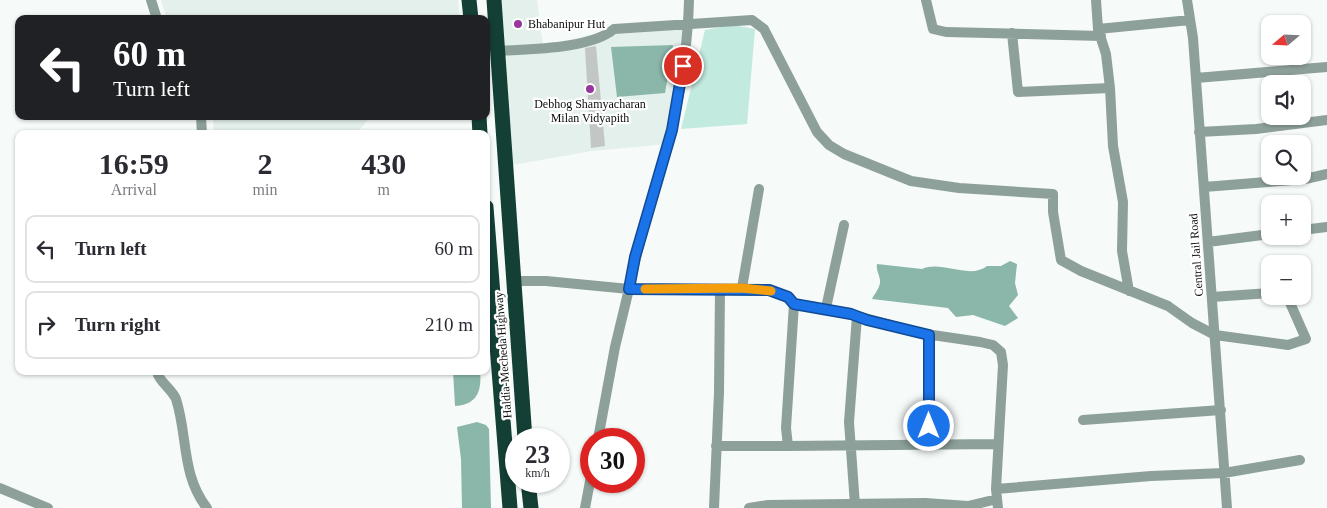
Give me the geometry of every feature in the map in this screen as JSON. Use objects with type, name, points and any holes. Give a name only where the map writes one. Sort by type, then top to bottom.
[{"type":"highway","points":[[469,0],[471,15]]},
{"type":"highway","name":"Haldia-Mecheda Highway","points":[[494,0],[524,428]]},
{"type":"highway","points":[[490,257],[510,508]]},
{"type":"highway","points":[[529,493],[531,508]]},
{"type":"street","points":[[151,0],[156,15]]},
{"type":"street","points":[[600,428],[635,257],[672,130],[689,25],[690,0]]},
{"type":"street","points":[[926,0],[934,29],[946,32],[1100,32],[1190,20]]},
{"type":"street","points":[[1096,0],[1110,88],[1113,146],[1123,202],[1122,251],[1129,291]]},
{"type":"street","name":"Central Jail Road","points":[[1187,0],[1196,78],[1227,508]]},
{"type":"street","points":[[498,51],[580,42],[608,35],[614,29],[752,20],[764,29],[817,132],[829,145],[844,154],[911,181],[959,188],[1053,194],[1053,212],[1060,260],[1168,306],[1192,323],[1215,335],[1288,345],[1306,339],[1291,305]]},
{"type":"street","points":[[1012,33],[1018,92],[1110,88]]},
{"type":"street","points":[[1196,78],[1327,67]]},
{"type":"street","points":[[1199,132],[1256,130],[1327,120]]},
{"type":"street","points":[[1204,187],[1305,179],[1327,174]]},
{"type":"street","points":[[742,288],[759,189]]},
{"type":"street","points":[[826,308],[844,225]]},
{"type":"street","points":[[1311,229],[1327,226]]},
{"type":"street","points":[[1208,242],[1261,235]]},
{"type":"street","points":[[513,281],[546,281],[629,289],[742,288],[769,290],[788,297],[794,304],[826,308],[929,335],[993,345],[1001,352],[1003,365],[997,444],[997,499]]},
{"type":"street","points":[[714,508],[719,392],[720,289]]},
{"type":"street","points":[[1212,297],[1261,294]]},
{"type":"street","points":[[788,446],[786,428],[794,304]]},
{"type":"street","points":[[855,505],[849,444],[857,316]]},
{"type":"street","points":[[929,335],[929,445]]},
{"type":"street","points":[[159,375],[175,397],[188,473],[195,490],[207,508]]},
{"type":"street","points":[[1083,420],[1221,410]]},
{"type":"street","points":[[716,446],[997,444]]},
{"type":"street","points":[[749,508],[762,505],[925,503],[968,506],[1097,480],[1224,473],[1300,460]]},
{"type":"street","points":[[0,488],[48,508]]},
{"type":"street","points":[[585,508],[588,493]]},
{"type":"shaded area","points":[[161,0],[458,0],[460,15],[166,15]]},
{"type":"shaded area","name":"Debhog Shamyacharan Milan Vidyapith","points":[[494,0],[537,0],[543,47],[614,29],[689,25],[667,144],[592,151],[506,166]]},
{"type":"shaded area","points":[[733,25],[755,29],[747,124],[681,129],[705,30]]},
{"type":"shaded area","points":[[673,45],[665,93],[617,97],[611,47]]},
{"type":"shaded area","points":[[213,120],[368,120],[359,130],[214,130]]},
{"type":"shaded area","points":[[1010,261],[1017,264],[1015,283],[1018,295],[1009,306],[1018,318],[1005,326],[973,315],[956,317],[948,308],[872,299],[880,283],[877,264],[922,269],[938,267],[972,271],[980,270],[987,266],[1001,266]]},
{"type":"shaded area","points":[[453,375],[480,375],[477,396],[468,403],[455,406]]},
{"type":"shaded area","points":[[477,422],[486,425],[489,429],[491,508],[462,508],[461,459],[457,427]]},
{"type":"building","name":"Debhog Shamyacharan Milan Vidyapith","points":[[596,46],[605,146],[591,148],[585,48]]},
{"type":"slow traffic","points":[[645,289],[742,288],[771,291]]},
{"type":"place","name":"Bhabanipur Hut","points":[[518,24]]},
{"type":"place","name":"Debhog Shamyacharan Milan Vidyapith","points":[[590,89]]},
{"type":"route","points":[[683,66],[672,130],[635,257],[629,289],[691,290],[742,288],[769,290],[788,297],[794,304],[826,308],[929,335],[929,426]]}]
